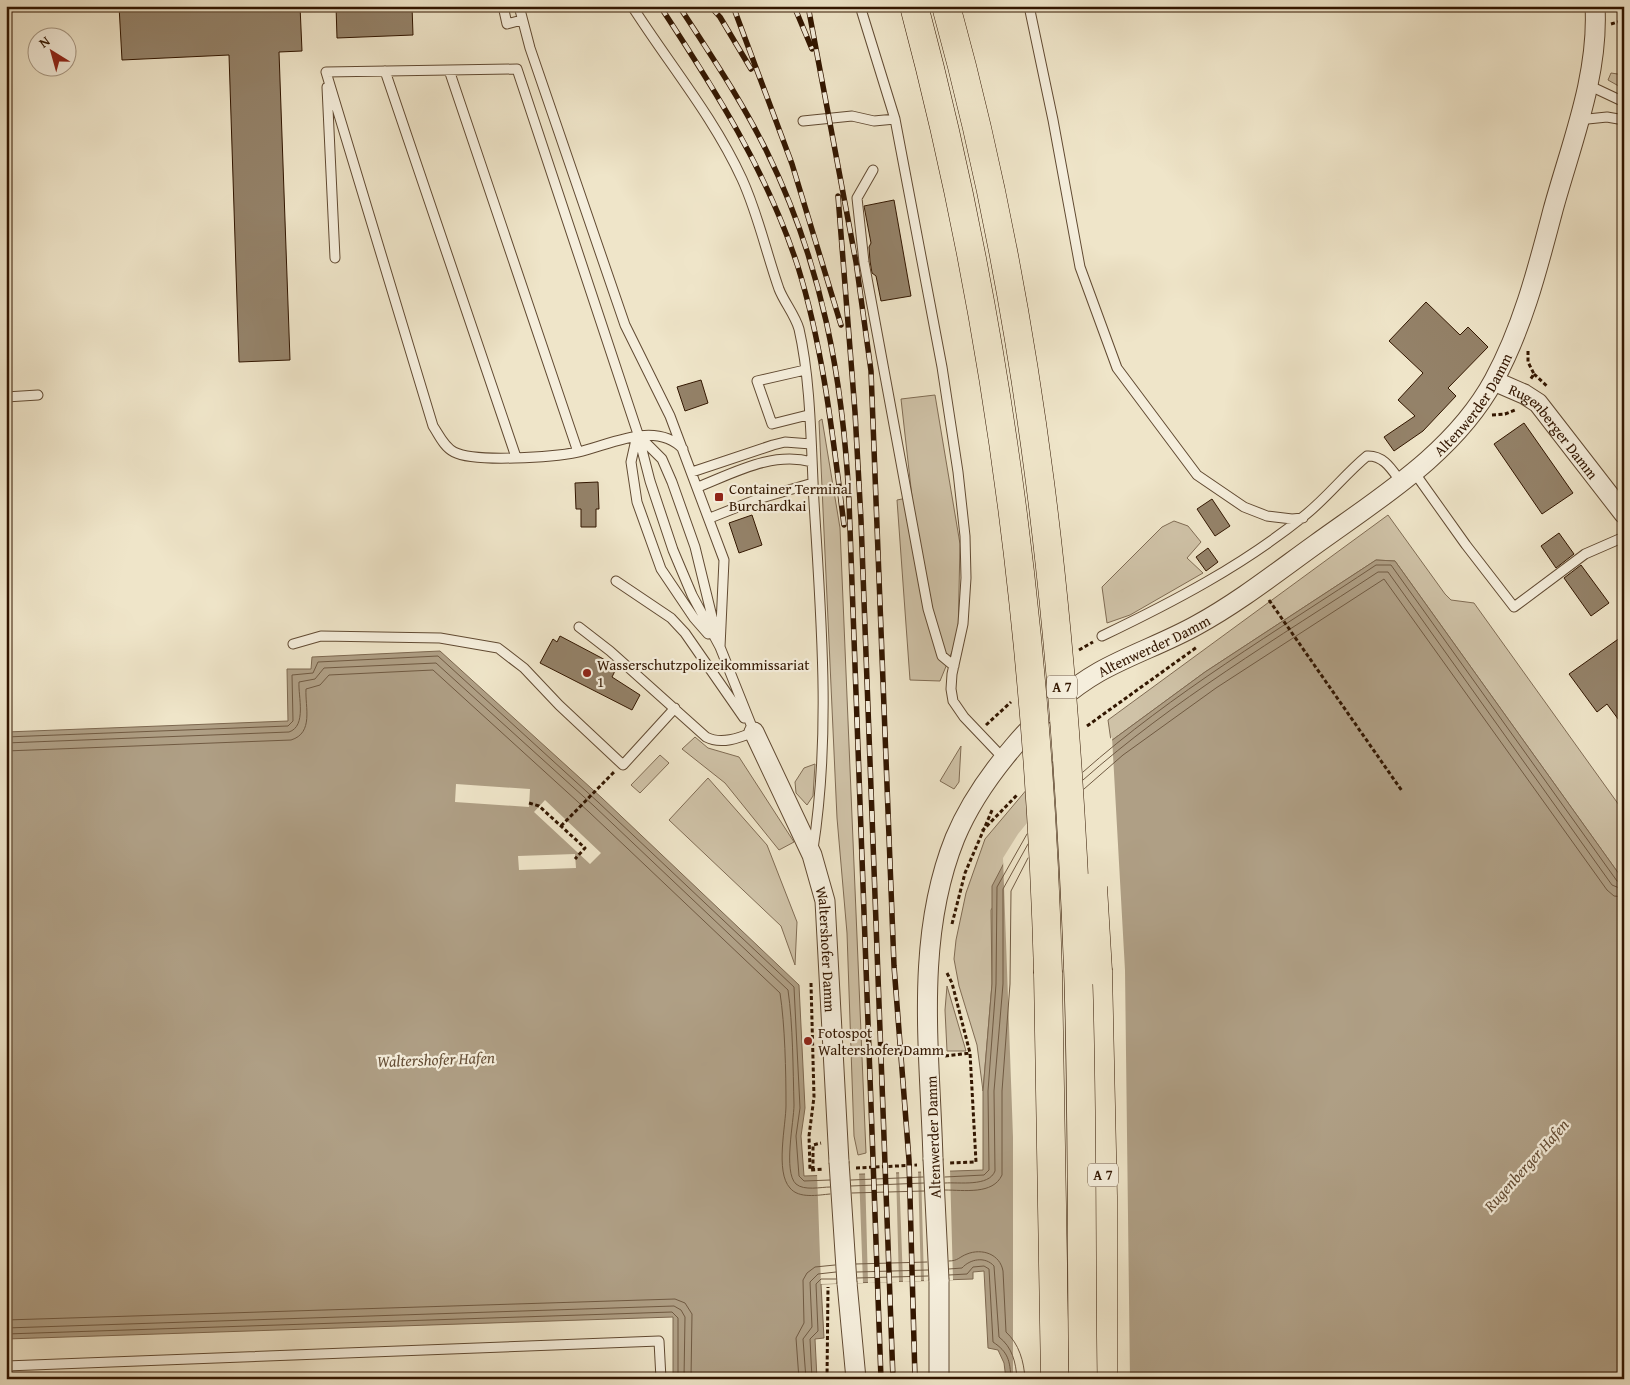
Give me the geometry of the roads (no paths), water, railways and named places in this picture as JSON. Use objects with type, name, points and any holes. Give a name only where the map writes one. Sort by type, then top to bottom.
[{"type":"highway","name":"A 7","points":[[914,6],[940,107],[965,217],[996,388],[1026,632],[1046,898],[1055,1379]]},
{"type":"highway","name":"A 7","points":[[946,6],[989,180],[1008,275],[1033,426],[1058,642],[1066,736],[1078,971],[1083,1379]]},
{"type":"highway","name":"A 7","points":[[965,6],[979,55],[1026,272],[1061,490],[1088,796],[1098,971],[1103,1196],[1103,1379]]},
{"type":"street","name":"Altenwerder Damm","points":[[939,1379],[939,1280],[933,1162],[928,980],[933,915],[943,873],[956,837],[971,807],[1004,759],[1030,728],[1081,684],[1098,672],[1200,624],[1242,597],[1408,477],[1450,439],[1471,414],[1494,381],[1521,318],[1588,85],[1594,58],[1595,6]]},
{"type":"street","name":"Rugenberger Damm","points":[[1494,381],[1524,394],[1538,403],[1624,514]]},
{"type":"street","name":"Waltershofer Damm","points":[[754,732],[812,855],[825,901],[854,1373]]},
{"type":"lane","points":[[503,6],[508,24],[522,20]]},
{"type":"lane","points":[[519,6],[530,48],[625,325],[670,416],[710,518],[724,560],[720,647]]},
{"type":"lane","points":[[632,6],[703,110],[742,179],[780,290],[798,327],[805,370],[811,444],[820,601],[822,686],[820,788],[812,855]]},
{"type":"lane","points":[[860,6],[895,119],[942,367],[965,536],[963,624],[951,690],[954,701],[964,717],[1004,759]]},
{"type":"lane","points":[[1029,6],[1054,120],[1080,267],[1117,368],[1197,475],[1244,507],[1267,516],[1292,519],[1303,518]]},
{"type":"lane","points":[[326,72],[517,69],[638,434],[650,481],[673,550],[692,595],[720,647],[754,732]]},
{"type":"lane","points":[[449,70],[578,452]]},
{"type":"lane","points":[[385,71],[516,457]]},
{"type":"lane","points":[[326,72],[433,426],[442,442],[453,452],[471,458],[516,457],[578,452],[638,434],[673,441],[683,449]]},
{"type":"lane","points":[[326,72],[335,258]]},
{"type":"lane","points":[[1588,85],[1624,102]]},
{"type":"lane","points":[[803,121],[852,116],[874,121],[895,119]]},
{"type":"lane","points":[[1578,120],[1607,117],[1624,120]]},
{"type":"lane","points":[[873,170],[857,198],[864,262],[928,609],[942,656],[954,666]]},
{"type":"lane","points":[[805,370],[757,381],[772,424],[808,415]]},
{"type":"lane","points":[[6,397],[38,395]]},
{"type":"lane","points":[[638,434],[631,462],[637,502],[661,569],[694,618],[720,647]]},
{"type":"lane","points":[[638,434],[662,459],[672,482],[695,547],[720,647]]},
{"type":"lane","points":[[692,472],[785,442],[811,444]]},
{"type":"lane","points":[[1102,636],[1185,596],[1222,575],[1303,518],[1331,493],[1367,456],[1376,456],[1408,477],[1466,545],[1514,607],[1585,554],[1624,537]]},
{"type":"lane","points":[[698,487],[765,462],[784,458],[812,462]]},
{"type":"lane","points":[[710,518],[758,499],[813,483]]},
{"type":"lane","points":[[616,581],[662,610],[685,633],[754,732]]},
{"type":"lane","points":[[579,627],[610,651],[712,740],[740,738],[754,732]]},
{"type":"lane","points":[[293,644],[321,636],[351,636],[440,638],[498,648],[524,668],[559,705],[623,765],[675,708]]},
{"type":"lane","points":[[6,1366],[660,1341],[661,1379]]},
{"type":"water","points":[[1376,560],[1395,561],[1624,881],[1624,1379],[1006,1379],[1004,1363],[998,1350],[988,1348],[984,1271],[973,1272],[973,1279],[821,1284],[824,1338],[815,1339],[817,1379],[673,1379],[673,1317],[6,1339],[6,732],[288,721],[287,669],[311,669],[312,657],[440,651],[602,798],[799,985],[805,1108],[801,1136],[804,1176],[983,1170],[983,1091],[992,984],[992,886],[1004,863],[1045,802],[1111,741],[1205,672]]},
{"type":"railway","points":[[660,6],[720,100],[755,164],[771,198],[798,267],[815,331],[821,363],[844,525]]},
{"type":"railway","points":[[679,6],[747,114],[786,194],[816,279],[835,366],[846,455],[849,501],[881,1379]]},
{"type":"railway","points":[[710,6],[720,17],[751,69]]},
{"type":"railway","points":[[733,6],[792,164],[841,325]]},
{"type":"railway","points":[[794,6],[812,49]]},
{"type":"railway","points":[[808,6],[856,262],[871,371],[894,966],[909,1160],[915,1379]]},
{"type":"railway","points":[[838,196],[855,412],[861,520],[893,1379]]},
{"type":"place","name":"Container Terminal Burchardkai","points":[[719,497]]},
{"type":"place","name":"Wasserschutzpolizeikommissariat 1","points":[[587,673]]},
{"type":"place","name":"Fotospot Waltershofer Damm","points":[[808,1041]]},
{"type":"water label","name":"Waltershofer Hafen","points":[[436,1059]]},
{"type":"water label","name":"Rugenberger Hafen","points":[[1526,1165]]}]
